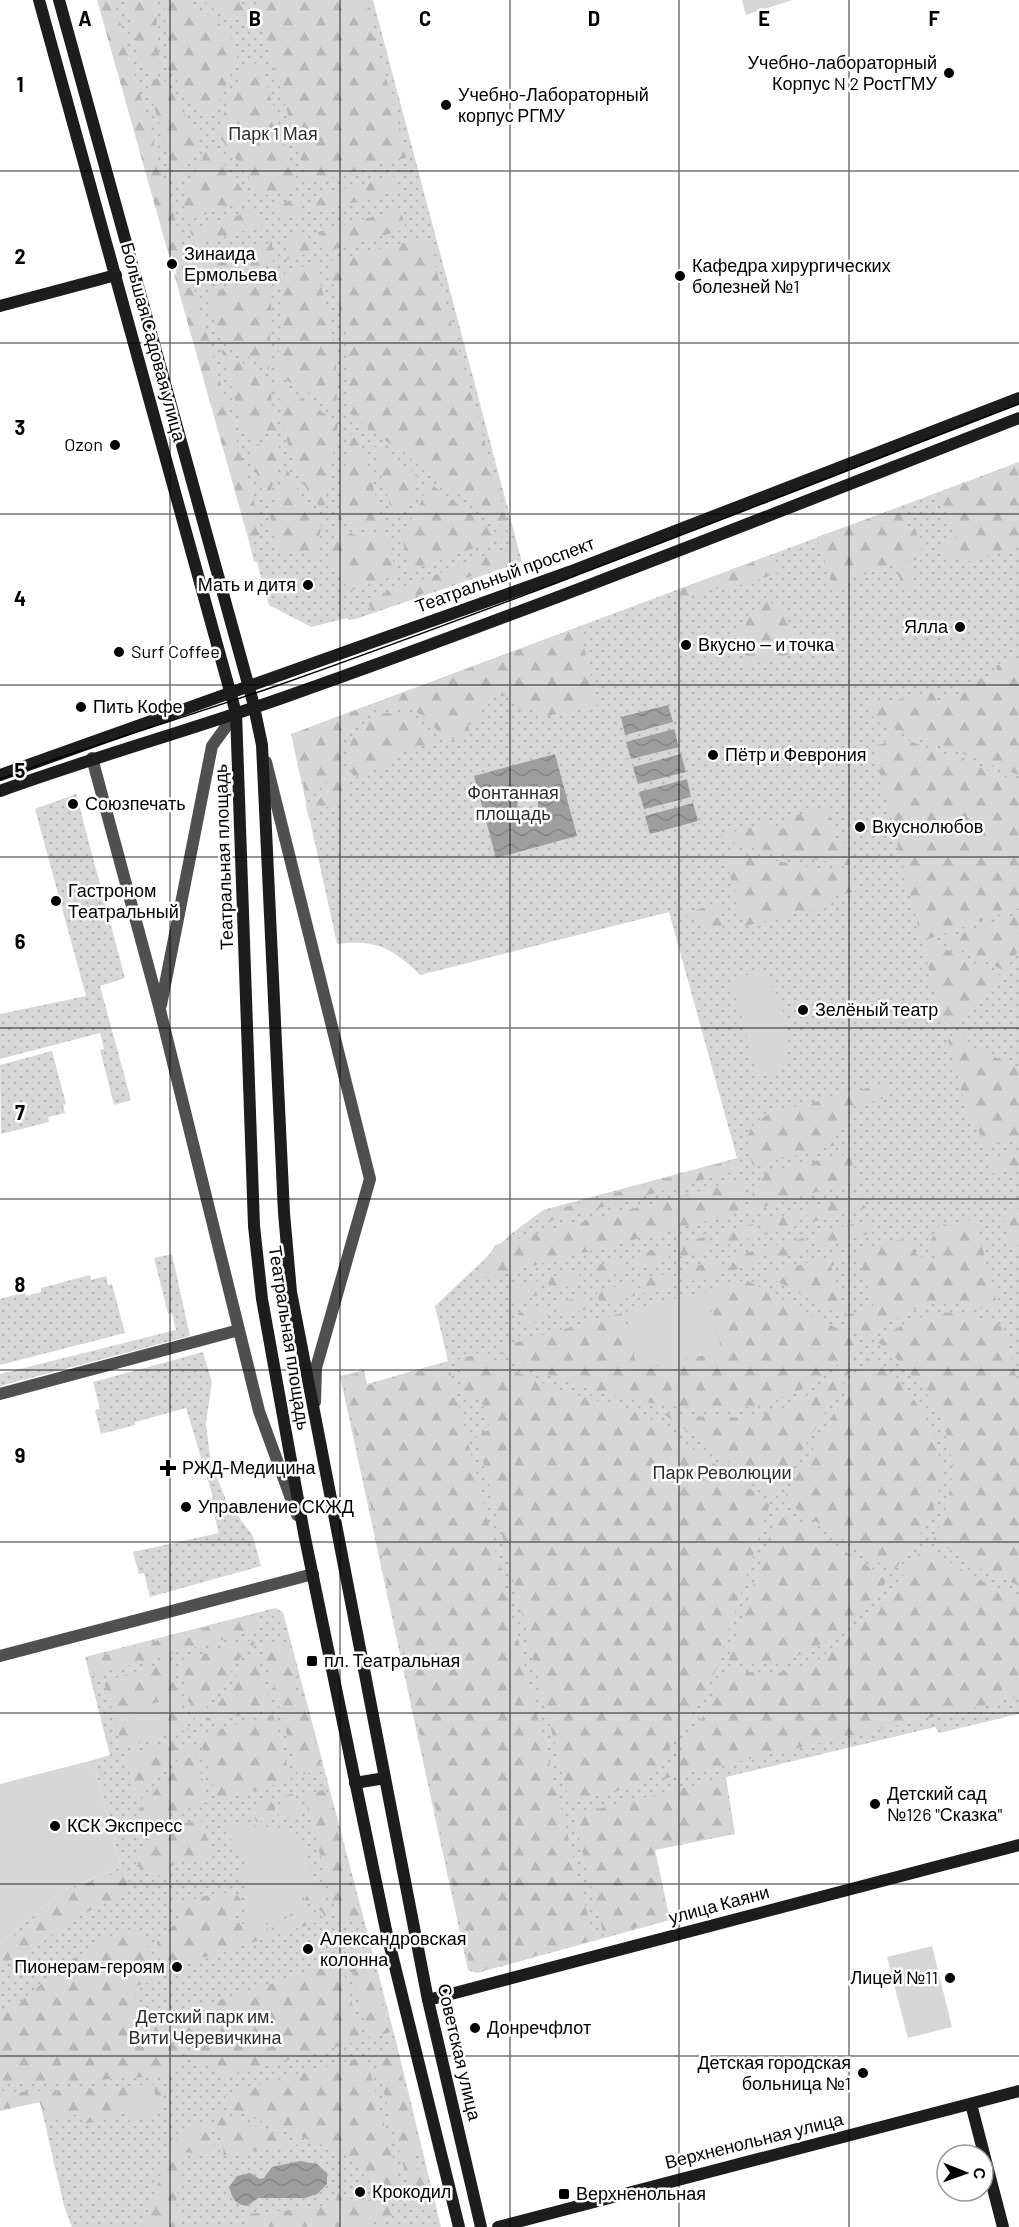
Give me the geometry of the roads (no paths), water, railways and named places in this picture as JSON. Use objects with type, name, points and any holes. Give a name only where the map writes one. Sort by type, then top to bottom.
[{"type":"main road","name":"Большая Садовая улица","points":[[39,0],[231,694]]},
{"type":"main road","name":"Большая Садовая улица","points":[[58,0],[249,688]]},
{"type":"main road","points":[[0,306],[116,275]]},
{"type":"main road","name":"Театральный проспект","points":[[0,776],[89,742],[249,688],[569,572],[1019,398]]},
{"type":"main road","points":[[0,791],[92,758],[254,707],[575,591],[1019,418]]},
{"type":"main road","name":"Театральная площадь","points":[[249,688],[262,745],[284,1214],[291,1292],[314,1412]]},
{"type":"main road","name":"Театральная площадь","points":[[231,694],[236,713],[254,1226],[262,1299],[304,1533]]},
{"type":"main road","name":"Советская улица","points":[[314,1412],[428,2000],[481,2227]]},
{"type":"main road","points":[[304,1533],[386,1929],[459,2227]]},
{"type":"main road","points":[[355,1783],[385,1778]]},
{"type":"main road","name":"улица Каяни","points":[[428,2000],[1019,1845]]},
{"type":"main road","name":"Верхненольная улица","points":[[498,2227],[1019,2091]]},
{"type":"main road","points":[[971,2104],[1003,2227]]},
{"type":"street","name":"Театральная площадь","points":[[160,1010],[213,746],[236,713]]},
{"type":"street","name":"Театральная площадь","points":[[262,745],[370,1179],[316,1368],[314,1412]]},
{"type":"street","name":"Театральная площадь","points":[[92,758],[160,1010],[259,1411],[304,1533]]},
{"type":"street","points":[[0,1394],[238,1330]]},
{"type":"street","points":[[0,1656],[312,1574]]},
{"type":"water","points":[[668,705],[673,722],[625,735],[621,717]]},
{"type":"water","points":[[674,729],[679,747],[631,759],[626,742]]},
{"type":"water","points":[[555,754],[577,836],[496,858],[474,776]],"holes":[[[525,792],[532,793],[538,799],[538,807],[532,813],[524,813],[517,806],[518,798]]]},
{"type":"water","points":[[681,754],[686,772],[638,784],[633,767]]},
{"type":"water","points":[[687,779],[691,797],[644,809],[639,792]]},
{"type":"water","points":[[693,803],[698,821],[650,834],[645,816]]},
{"type":"water","points":[[300,2161],[317,2164],[327,2173],[327,2184],[317,2194],[305,2198],[258,2198],[247,2206],[240,2204],[233,2197],[229,2187],[237,2176],[250,2173],[260,2179],[264,2178],[272,2167]]},
{"type":"tram line","points":[[0,779],[372,652],[1019,404]]},
{"type":"place","name":"Учебно-лабораторный Корпус N 2 РостГМУ","points":[[949,73]]},
{"type":"place","name":"Учебно-Лабораторный корпус РГМУ","points":[[446,105]]},
{"type":"place","name":"Зинаида Ермольева","points":[[172,264]]},
{"type":"place","name":"Кафедра хирургических болезней №1","points":[[680,276]]},
{"type":"place","name":"Ozon","points":[[115,445]]},
{"type":"place","name":"Мать и дитя","points":[[308,585]]},
{"type":"place","name":"Ялла","points":[[960,627]]},
{"type":"place","name":"Вкусно — и точка","points":[[686,645]]},
{"type":"place","name":"Surf Coffee","points":[[119,652]]},
{"type":"place","name":"Пить Кофе","points":[[81,707]]},
{"type":"place","name":"Пётр и Феврония","points":[[713,755]]},
{"type":"place","name":"Союзпечать","points":[[73,804]]},
{"type":"place","name":"Вкуснолюбов","points":[[860,827]]},
{"type":"place","name":"Гастроном Театральный","points":[[56,901]]},
{"type":"place","name":"Зелёный театр","points":[[803,1010]]},
{"type":"place","name":"РЖД-Медицина","points":[[168,1468]]},
{"type":"place","name":"Управление СКЖД","points":[[186,1507]]},
{"type":"place","name":"пл. Театральная","points":[[312,1661]]},
{"type":"place","name":"Детский сад №126 \"Сказка\"","points":[[875,1804]]},
{"type":"place","name":"КСК Экспресс","points":[[55,1826]]},
{"type":"place","name":"Александровская колонна","points":[[308,1949]]},
{"type":"place","name":"Пионерам-героям","points":[[177,1967]]},
{"type":"place","name":"Лицей №11","points":[[950,1978]]},
{"type":"place","name":"Донречфлот","points":[[475,2028]]},
{"type":"place","name":"Детская городская больница №1","points":[[863,2073]]},
{"type":"place","name":"Крокодил","points":[[360,2192]]},
{"type":"place","name":"Верхненольная","points":[[564,2194]]},
{"type":"park label","name":"Парк 1 Мая","points":[[273,134]]},
{"type":"park label","name":"Фонтанная площадь","points":[[513,803]]},
{"type":"park label","name":"Парк Революции","points":[[722,1473]]},
{"type":"park label","name":"Детский парк им. Вити Черевичкина","points":[[205,2027]]}]
